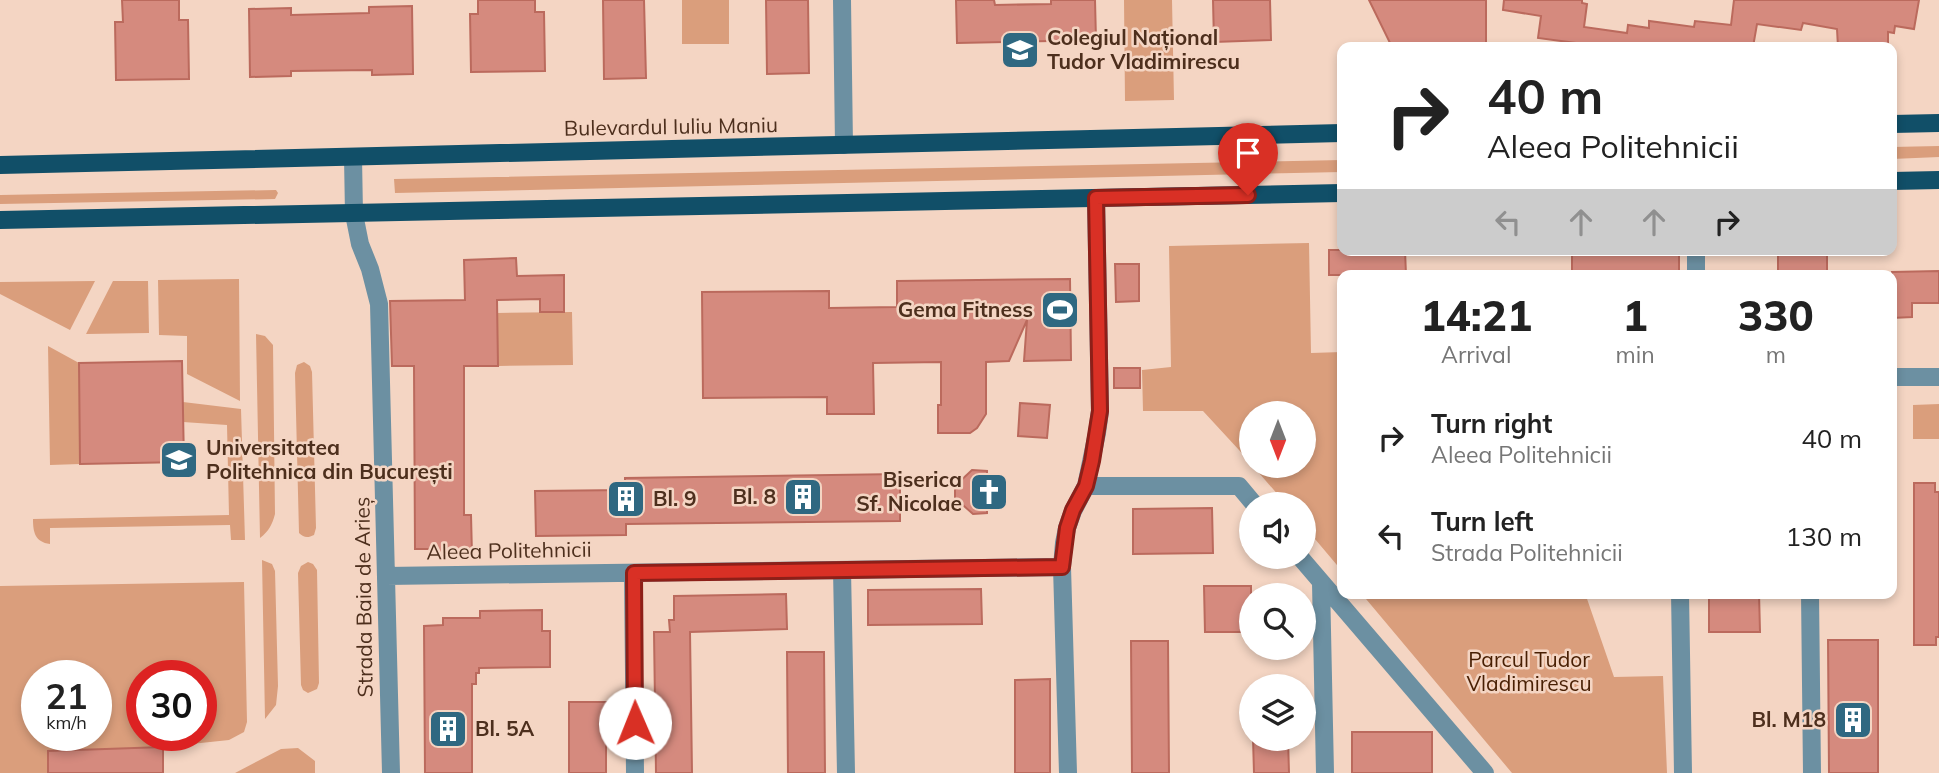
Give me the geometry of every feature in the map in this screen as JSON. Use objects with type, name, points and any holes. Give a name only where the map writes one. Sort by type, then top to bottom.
[{"type":"main road","points":[[1897,124],[1939,123]]},
{"type":"main road","name":"Bulevardul Iuliu Maniu","points":[[0,165],[1337,133]]},
{"type":"main road","points":[[1897,181],[1939,180]]},
{"type":"main road","points":[[0,220],[1337,193]]},
{"type":"street","points":[[842,0],[844,145]]},
{"type":"street","name":"Strada Baia de Arieș","points":[[353,157],[354,214],[379,304],[391,773]]},
{"type":"street","points":[[1068,773],[1062,567],[1067,528],[1086,486],[1100,411],[1096,198]]},
{"type":"street","points":[[1897,377],[1939,377]]},
{"type":"street","points":[[1086,486],[1239,486],[1244,492]]},
{"type":"street","name":"Aleea Politehnicii","points":[[386,576],[1062,567]]},
{"type":"street","points":[[1309,569],[1485,773]]},
{"type":"street","points":[[842,570],[846,773]]},
{"type":"street","points":[[634,573],[635,773]]},
{"type":"street","points":[[1321,583],[1325,773]]},
{"type":"street","points":[[1679,599],[1684,773]]},
{"type":"street","points":[[1810,599],[1812,773]]},
{"type":"green space","points":[[682,0],[729,0],[729,44],[682,44]]},
{"type":"green space","points":[[1124,0],[1172,0],[1174,100],[1125,101]]},
{"type":"green space","points":[[1939,146],[1939,157],[1897,159],[1897,147]]},
{"type":"green space","points":[[1337,160],[1337,172],[395,193],[394,179]]},
{"type":"green space","points":[[276,190],[278,193],[275,199],[0,204],[0,195]]},
{"type":"green space","points":[[1309,243],[1311,353],[1337,352],[1337,565],[1316,540],[1316,492],[1276,492],[1263,478],[1316,478],[1316,401],[1239,401],[1239,450],[1203,411],[1143,411],[1142,370],[1171,367],[1169,246]]},
{"type":"green space","points":[[239,279],[240,401],[187,374],[187,336],[159,335],[158,280]]},
{"type":"green space","points":[[95,281],[70,330],[0,294],[0,282]]},
{"type":"green space","points":[[113,281],[148,281],[149,333],[86,334]]},
{"type":"green space","points":[[572,312],[573,365],[498,366],[497,313]]},
{"type":"green space","points":[[256,334],[265,336],[273,345],[275,514],[270,528],[260,538]]},
{"type":"green space","points":[[48,346],[79,363],[80,464],[50,465]]},
{"type":"green space","points":[[304,362],[310,366],[312,372],[316,528],[314,535],[308,537],[299,533],[295,373],[297,365]]},
{"type":"green space","points":[[183,402],[241,409],[245,540],[231,540],[230,525],[50,528],[50,544],[38,539],[34,532],[33,519],[229,515],[227,425],[183,422]]},
{"type":"green space","points":[[1939,404],[1939,439],[1913,439],[1913,405]]},
{"type":"green space","points":[[262,560],[272,564],[275,571],[278,686],[276,705],[265,719]]},
{"type":"green space","points":[[308,562],[317,570],[319,683],[317,689],[308,693],[301,685],[298,573],[301,566]]},
{"type":"green space","points":[[244,582],[247,722],[244,732],[229,740],[217,741],[217,660],[126,660],[126,748],[112,749],[112,660],[21,660],[21,751],[48,751],[48,773],[0,773],[0,586]]},
{"type":"green space","name":"Parcul Tudor Vladimirescu","points":[[1366,599],[1587,599],[1614,677],[1663,676],[1667,773],[1512,773]]},
{"type":"green space","points":[[298,748],[315,761],[315,773],[235,773],[281,749]]},
{"type":"building","points":[[122,0],[179,0],[179,20],[188,20],[189,79],[116,80],[115,22],[123,22]]},
{"type":"building","points":[[478,0],[535,0],[535,12],[544,12],[545,71],[471,72],[470,14],[478,14]]},
{"type":"building","points":[[603,0],[644,0],[646,78],[604,79]]},
{"type":"building","points":[[766,0],[808,0],[809,73],[767,74]]},
{"type":"building","points":[[956,0],[994,0],[995,5],[1051,4],[1051,0],[1095,0],[1096,40],[957,43]]},
{"type":"building","points":[[1213,0],[1270,0],[1271,40],[1214,42]]},
{"type":"building","points":[[1369,0],[1486,0],[1486,42],[1390,42]]},
{"type":"building","points":[[1504,0],[1582,0],[1582,3],[1587,4],[1584,27],[1627,33],[1628,25],[1649,28],[1649,21],[1694,27],[1695,21],[1731,25],[1734,0],[1919,0],[1914,29],[1895,26],[1894,33],[1888,32],[1888,42],[1838,42],[1837,29],[1803,23],[1801,30],[1757,24],[1754,42],[1568,42],[1538,38],[1541,16],[1503,10]]},
{"type":"building","points":[[412,6],[413,74],[372,75],[372,70],[291,71],[291,76],[250,77],[249,9],[291,8],[291,15],[369,13],[369,7]]},
{"type":"building","points":[[1329,250],[1337,250],[1337,256],[1405,256],[1406,270],[1337,270],[1337,275],[1329,275]]},
{"type":"building","points":[[1572,256],[1679,256],[1679,270],[1572,270]]},
{"type":"building","points":[[1778,256],[1827,256],[1827,270],[1778,270]]},
{"type":"building","points":[[516,258],[517,276],[564,275],[564,312],[540,312],[540,299],[497,300],[498,366],[464,366],[464,515],[471,515],[472,555],[436,555],[436,549],[415,549],[414,366],[392,366],[390,301],[465,300],[464,260]]},
{"type":"building","points":[[1115,264],[1139,264],[1139,301],[1116,302]]},
{"type":"building","points":[[1939,271],[1939,303],[1912,303],[1912,317],[1897,318],[1897,272]]},
{"type":"building","points":[[1070,279],[1071,360],[1024,361],[1027,320],[1009,361],[986,362],[986,414],[977,428],[970,433],[938,433],[941,362],[873,363],[874,414],[827,414],[827,397],[703,398],[702,292],[829,291],[829,308],[897,307],[897,281]]},
{"type":"building","points":[[182,361],[184,462],[80,464],[79,363]]},
{"type":"building","points":[[1114,368],[1140,368],[1140,388],[1114,388]]},
{"type":"building","points":[[1020,403],[1050,405],[1047,438],[1018,436]]},
{"type":"building","points":[[972,470],[987,471],[987,513],[973,514],[955,498],[955,486]]},
{"type":"building","points":[[900,474],[900,521],[626,524],[626,535],[536,536],[535,491],[625,490],[625,478]]},
{"type":"building","points":[[1914,483],[1935,483],[1935,492],[1939,492],[1939,637],[1936,637],[1936,645],[1914,645]]},
{"type":"building","points":[[1212,508],[1213,553],[1133,554],[1133,509]]},
{"type":"building","points":[[1204,586],[1239,586],[1239,632],[1205,632]]},
{"type":"building","points":[[981,589],[982,624],[868,625],[868,590]]},
{"type":"building","points":[[786,594],[787,629],[690,632],[692,773],[656,773],[654,632],[670,632],[669,620],[674,620],[674,596]]},
{"type":"building","points":[[1709,599],[1759,599],[1760,632],[1709,632]]},
{"type":"building","name":"Bl. 5A","points":[[542,610],[542,631],[550,631],[550,667],[479,668],[476,684],[472,684],[472,773],[425,773],[424,626],[443,625],[443,618],[480,618],[480,611]]},
{"type":"building","name":"Bl. M18","points":[[1828,640],[1878,640],[1878,773],[1829,773]]},
{"type":"building","points":[[1131,641],[1168,641],[1169,773],[1132,773]]},
{"type":"building","points":[[787,652],[824,652],[825,773],[788,773]]},
{"type":"building","points":[[1050,679],[1050,773],[1015,773],[1015,680]]},
{"type":"building","points":[[569,702],[606,702],[606,773],[569,773]]},
{"type":"building","points":[[1352,732],[1432,732],[1432,773],[1352,773]]},
{"type":"building","points":[[112,749],[163,751],[163,773],[48,773],[48,751],[112,751]]},
{"type":"building","points":[[1253,751],[1288,751],[1289,773],[1254,773]]},
{"type":"place","name":"Colegiul Național Tudor Vladimirescu","points":[[1020,50]]},
{"type":"place","name":"Gema Fitness","points":[[1060,310]]},
{"type":"place","name":"Universitatea Politehnica din București","points":[[179,460]]},
{"type":"place","name":"Biserica Sf. Nicolae","points":[[989,492]]},
{"type":"place","name":"Bl. 8","points":[[803,497]]},
{"type":"place","name":"Bl. 9","points":[[626,499]]},
{"type":"place","name":"Bl. M18","points":[[1853,720]]},
{"type":"place","name":"Bl. 5A","points":[[448,729]]},
{"type":"route","points":[[635,723],[634,573],[1062,567],[1067,528],[1086,486],[1100,411],[1096,198],[1248,195]]}]
